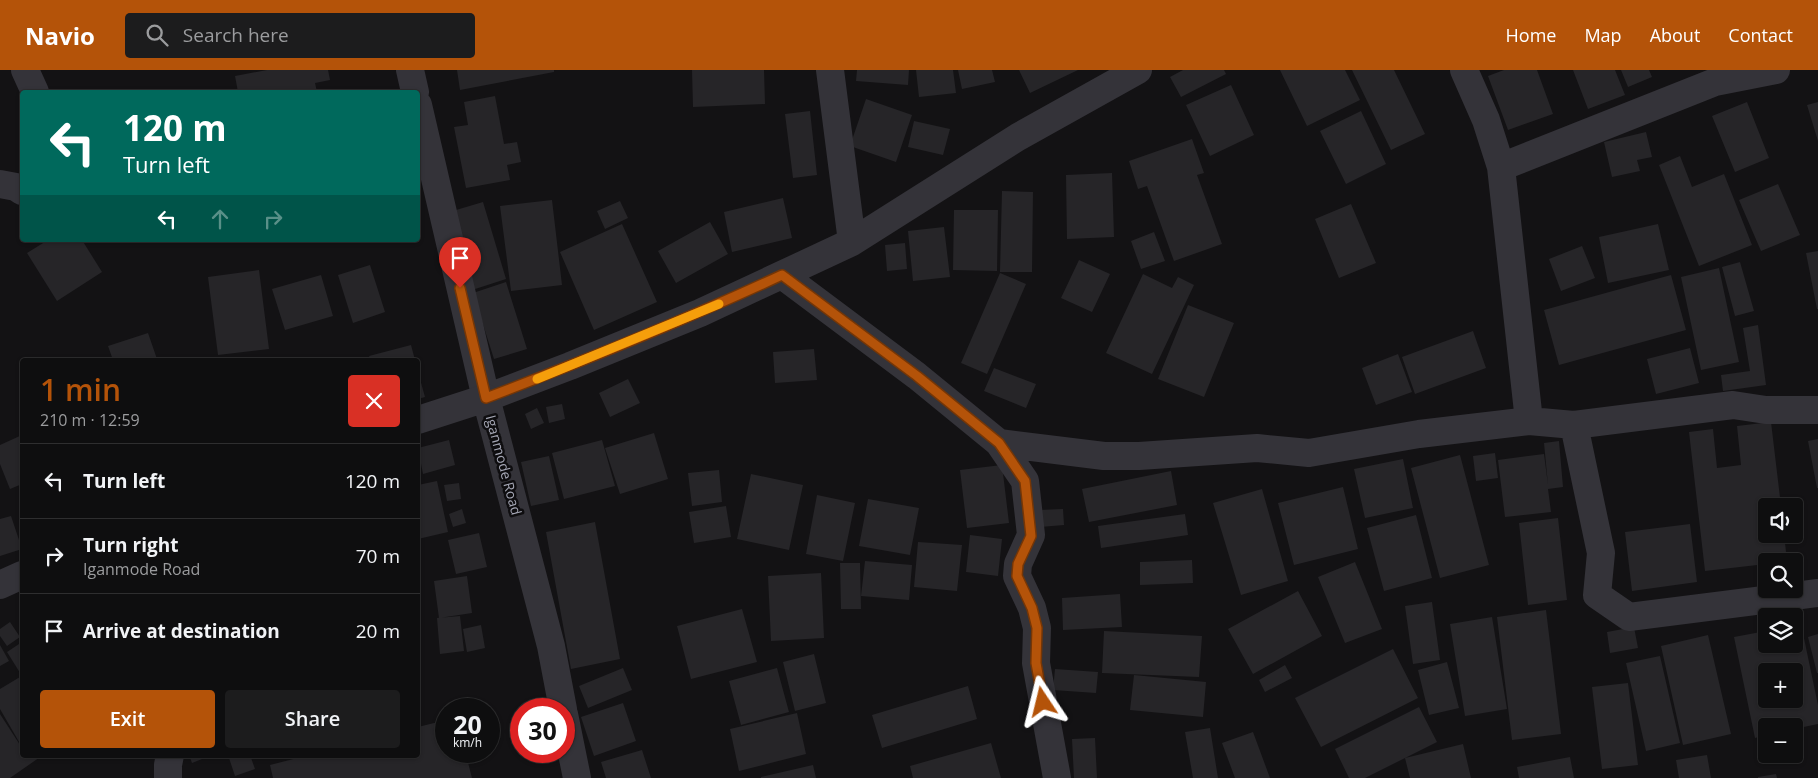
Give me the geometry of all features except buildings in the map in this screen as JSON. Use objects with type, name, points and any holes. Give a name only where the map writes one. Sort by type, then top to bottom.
[{"type":"street","points":[[25,70],[34,90]]},
{"type":"street","points":[[410,70],[415,90]]},
{"type":"street","points":[[830,70],[852,242]]},
{"type":"street","points":[[420,419],[486,398],[692,316],[852,242],[1018,137],[1138,70]]},
{"type":"street","points":[[1464,70],[1486,120],[1501,167],[1529,422]]},
{"type":"street","points":[[1501,167],[1715,82],[1776,70]]},
{"type":"street","name":"Iganmode Road","points":[[420,114],[486,398],[551,646],[561,698]]},
{"type":"street","points":[[782,275],[917,376],[999,443],[1025,481],[1031,536],[1018,564],[1017,576],[1032,608],[1037,628],[1036,663],[1057,778]]},
{"type":"street","points":[[999,443],[1104,456],[1139,456],[1258,448],[1309,453],[1419,434],[1529,422],[1574,425],[1733,405],[1766,410],[1818,410]]},
{"type":"street","points":[[1574,425],[1601,553],[1597,595],[1605,601],[1629,617],[1818,593]]},
{"type":"street","points":[[1025,481],[1051,449]]},
{"type":"street","points":[[0,584],[20,576]]},
{"type":"street","points":[[168,778],[169,758]]},
{"type":"street","points":[[574,763],[577,778]]},
{"type":"slow traffic","points":[[537,379],[719,304]]},
{"type":"route","points":[[460,288],[486,398],[684,320],[782,275],[917,376],[999,443],[1025,481],[1031,536],[1018,564],[1017,576],[1032,608],[1037,628],[1036,663],[1043,702]]}]
